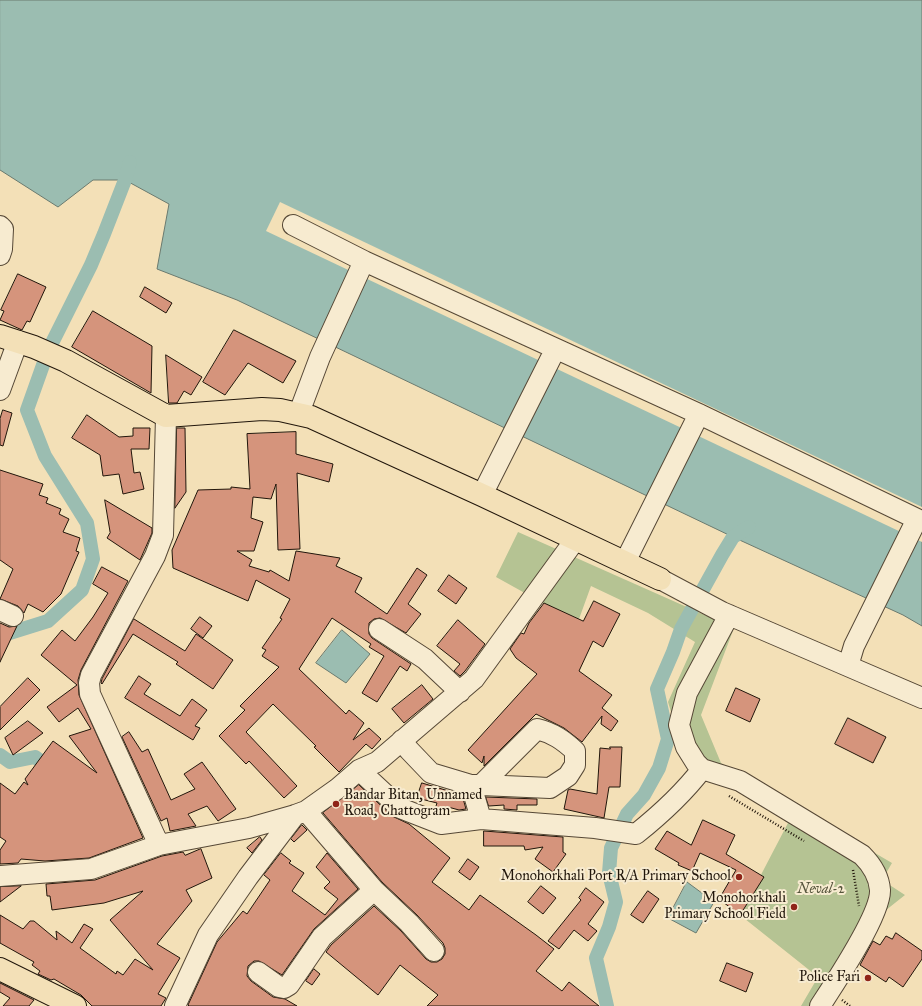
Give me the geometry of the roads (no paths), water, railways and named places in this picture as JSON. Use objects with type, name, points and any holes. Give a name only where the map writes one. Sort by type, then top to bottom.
[{"type":"main road","points":[[17,341],[66,361],[166,416],[262,409],[299,413],[312,417],[660,579]]},
{"type":"main road","points":[[0,970],[41,988],[74,1006]]},
{"type":"street","points":[[293,225],[361,269],[551,358],[699,414],[920,520],[907,537],[869,614],[854,646],[848,666]]},
{"type":"street","points":[[0,226],[3,229],[2,249],[0,255]]},
{"type":"street","points":[[299,413],[320,357],[361,269]]},
{"type":"street","points":[[0,390],[17,341]]},
{"type":"street","points":[[482,495],[551,358]]},
{"type":"street","points":[[625,562],[699,414]]},
{"type":"street","points":[[159,845],[90,694],[89,683],[91,675],[156,556],[163,535],[166,416]]},
{"type":"street","points":[[0,876],[91,869],[159,845],[249,828],[300,813],[337,789],[359,770],[377,762],[460,692],[474,678],[492,655],[575,540]]},
{"type":"street","points":[[660,579],[726,613],[918,696]]},
{"type":"street","points":[[726,613],[687,693],[679,725],[686,747],[696,763],[702,769],[740,781],[862,855],[870,863],[880,890],[878,903],[853,953],[820,1006]]},
{"type":"street","points":[[379,629],[425,660],[460,692]]},
{"type":"street","points":[[402,740],[409,750],[431,773],[476,785],[481,819]]},
{"type":"street","points":[[359,770],[400,808],[441,824],[481,819],[595,828],[636,834],[664,812],[688,789],[702,769]]},
{"type":"street","points":[[300,813],[434,951]]},
{"type":"street","points":[[175,1006],[208,935],[248,877],[300,813]]},
{"type":"street","points":[[258,972],[279,987],[284,988],[289,985],[322,937],[374,890]]},
{"type":"water","points":[[0,0],[922,0],[922,626],[903,615],[733,537],[237,300],[157,269],[169,204],[125,180],[93,180],[58,207],[0,170]]},
{"type":"water","points":[[342,630],[370,654],[346,683],[316,663]]},
{"type":"water","points":[[687,882],[714,902],[696,933],[668,918]]},
{"type":"waterway","points":[[0,636],[48,621],[82,590],[93,559],[87,523],[45,456],[27,410],[48,351],[91,265],[104,234],[125,180],[130,162]]},
{"type":"waterway","points":[[607,1006],[596,958],[609,927],[616,902],[609,873],[611,848],[627,814],[644,795],[659,768],[668,739],[657,689],[681,629],[722,555],[733,537],[749,527]]},
{"type":"waterway","points":[[0,755],[10,762],[35,757],[54,771]]},
{"type":"place","name":"Bandar Bitan, Unnamed Road, Chattogram","points":[[336,804]]},
{"type":"place","name":"Monohorkhali Port R/A Primary School","points":[[739,877]]},
{"type":"place","name":"Monohorkhali Primary School Field","points":[[794,907]]},
{"type":"place","name":"Police Fari","points":[[868,978]]},
{"type":"park label","name":"Neval-2","points":[[821,890]]}]
